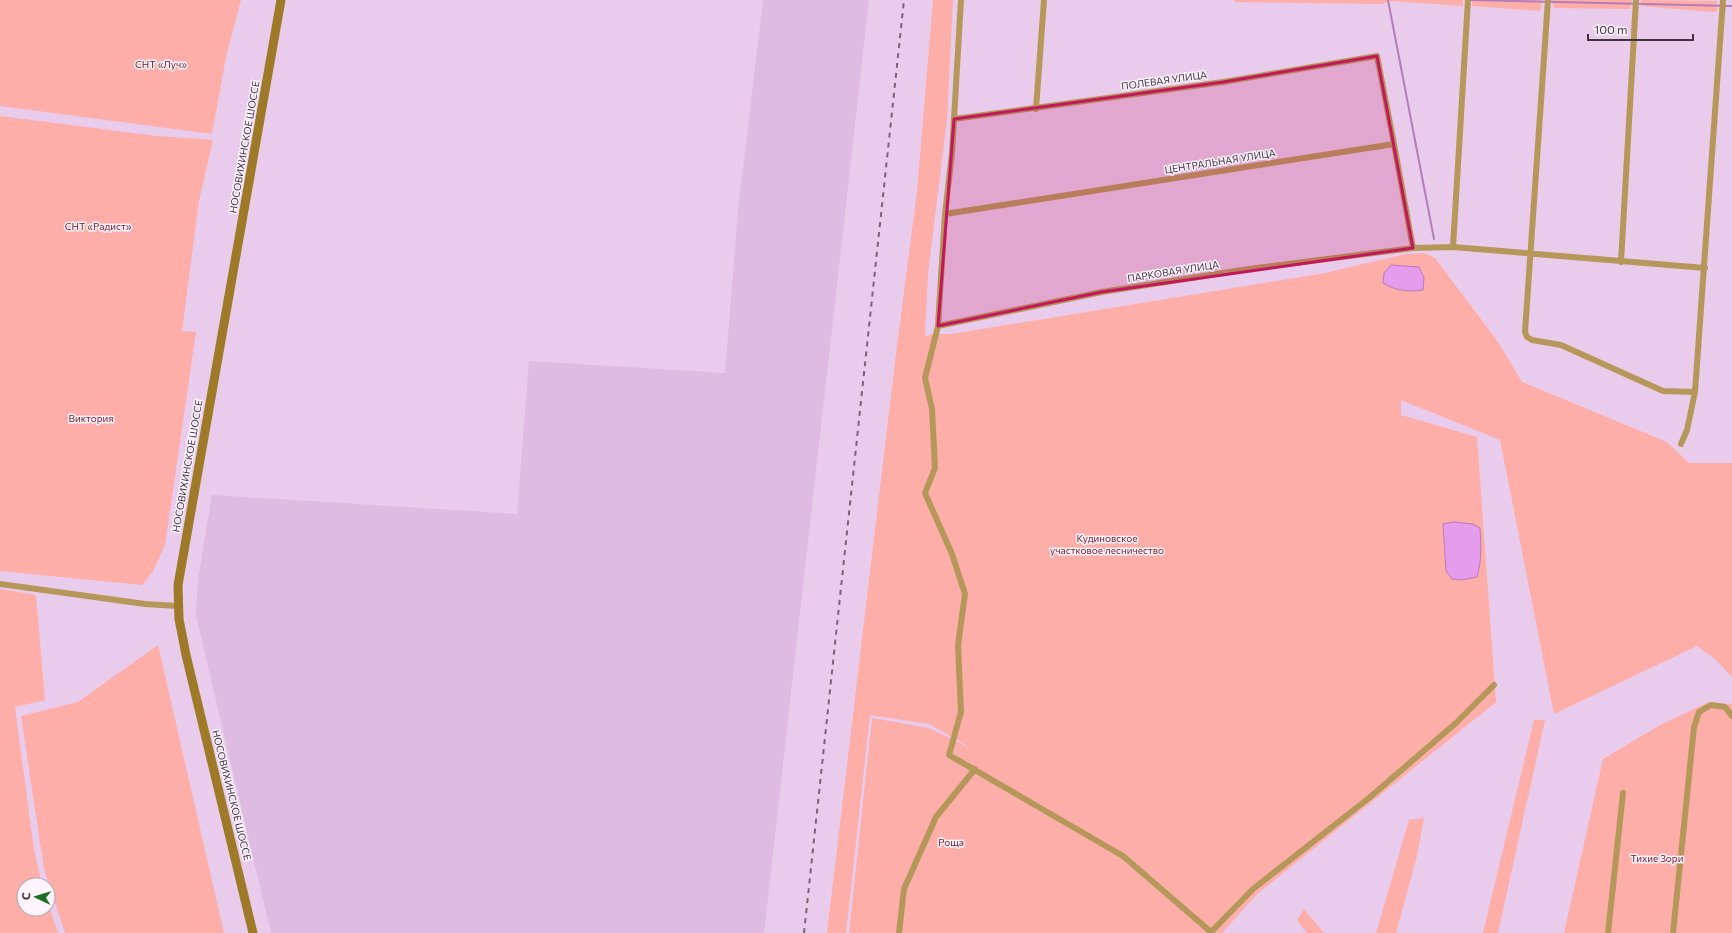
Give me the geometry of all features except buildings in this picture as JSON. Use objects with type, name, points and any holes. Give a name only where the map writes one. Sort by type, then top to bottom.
[{"type":"main road","name":"НОСОВИХИНСКОЕ ШОССЕ","points":[[253,933],[186,655],[178,606],[181,562],[281,0]]},
{"type":"street","points":[[961,0],[952,153],[945,214],[938,326],[925,378],[932,409],[935,468],[925,493],[952,554],[965,594],[958,644],[961,712],[949,755],[1123,856],[1211,933],[1253,889],[1369,798],[1456,723],[1494,685]]},
{"type":"street","points":[[1036,109],[1044,0]]},
{"type":"street","points":[[1453,247],[1468,0]]},
{"type":"street","points":[[1548,0],[1525,332],[1532,340],[1567,348],[1663,391],[1695,392]]},
{"type":"street","points":[[1621,262],[1636,0]]},
{"type":"street","points":[[1680,444],[1687,430],[1695,392],[1723,0]]},
{"type":"street","name":"ПОЛЕВАЯ УЛИЦА","points":[[954,119],[1036,109],[1224,82],[1377,56],[1394,144]]},
{"type":"street","points":[[1394,144],[1413,248]]},
{"type":"street","name":"ЦЕНТРАЛЬНАЯ УЛИЦА","points":[[945,214],[1394,144]]},
{"type":"street","name":"ПАРКОВАЯ УЛИЦА","points":[[938,326],[1102,292],[1249,269],[1413,248],[1453,247],[1531,255],[1705,268]]},
{"type":"street","points":[[0,584],[145,604],[178,606]]},
{"type":"street","points":[[1673,933],[1694,727],[1699,712],[1711,705],[1725,708],[1732,716]]},
{"type":"street","points":[[899,933],[904,889],[936,817],[975,769]]},
{"type":"street","points":[[1608,933],[1623,793]]},
{"type":"highlighted area","points":[[1377,56],[1413,248],[1102,292],[938,326],[954,119],[1223,82]]},
{"type":"shaded area","points":[[763,0],[869,0],[764,933],[271,933],[196,616],[198,580],[212,495],[517,514],[529,361],[725,373],[738,211]]},
{"type":"shaded area","points":[[1391,265],[1419,267],[1424,278],[1423,290],[1402,290],[1393,288],[1383,283],[1384,273]]},
{"type":"shaded area","points":[[1454,522],[1473,524],[1480,528],[1481,546],[1479,571],[1477,577],[1461,580],[1452,579],[1446,571],[1443,524]]},
{"type":"green space","name":"СНТ «Луч»","points":[[0,0],[241,0],[226,57],[212,134],[0,106]]},
{"type":"green space","name":"Кудиновское участковое лесничество","points":[[933,0],[953,0],[947,120],[928,273],[925,336],[932,334],[951,334],[1325,273],[1406,254],[1424,253],[1435,258],[1498,342],[1522,382],[1667,442],[1689,463],[1732,463],[1732,677],[1715,659],[1697,646],[1554,714],[1500,440],[1401,400],[1401,415],[1477,437],[1496,702],[1257,894],[1222,933],[849,933],[872,718],[929,728],[974,750],[929,724],[870,715],[846,933],[827,933],[897,345],[917,192]]},
{"type":"green space","points":[[1234,0],[1463,0],[1463,6],[1390,1],[1382,4],[1235,2]]},
{"type":"green space","points":[[1472,0],[1541,0],[1542,2],[1540,11],[1472,6]]},
{"type":"green space","points":[[1552,0],[1632,0],[1630,9],[1554,8]]},
{"type":"green space","points":[[1641,0],[1717,1],[1717,11],[1713,12],[1641,6]]},
{"type":"green space","points":[[0,116],[157,136],[213,140],[199,201],[182,331],[196,332],[165,545],[153,571],[142,585],[0,571]]},
{"type":"green space","points":[[0,589],[36,595],[45,700],[15,707],[34,850],[40,877],[16,877],[16,917],[53,917],[58,933],[0,933]]},
{"type":"green space","points":[[158,645],[224,933],[65,933],[56,906],[56,877],[47,877],[44,869],[21,716],[78,702]]},
{"type":"green space","name":"Тихие Зори","points":[[1709,702],[1732,704],[1732,933],[1564,933],[1603,759],[1660,725]]},
{"type":"green space","points":[[1534,720],[1545,720],[1498,933],[1483,933]]},
{"type":"green space","points":[[1424,818],[1417,856],[1396,933],[1376,933],[1409,820]]},
{"type":"green space","points":[[1304,909],[1324,933],[1307,933],[1297,920]]},
{"type":"waterway","points":[[1388,0],[1434,239]]},
{"type":"waterway","points":[[1469,0],[1732,6]]},
{"type":"railway","points":[[804,933],[904,0]]},
{"type":"park label","name":"СНТ «Радист»","points":[[98,226]]},
{"type":"park label","name":"Виктория","points":[[91,418]]},
{"type":"park label","name":"Роща","points":[[951,842]]}]
